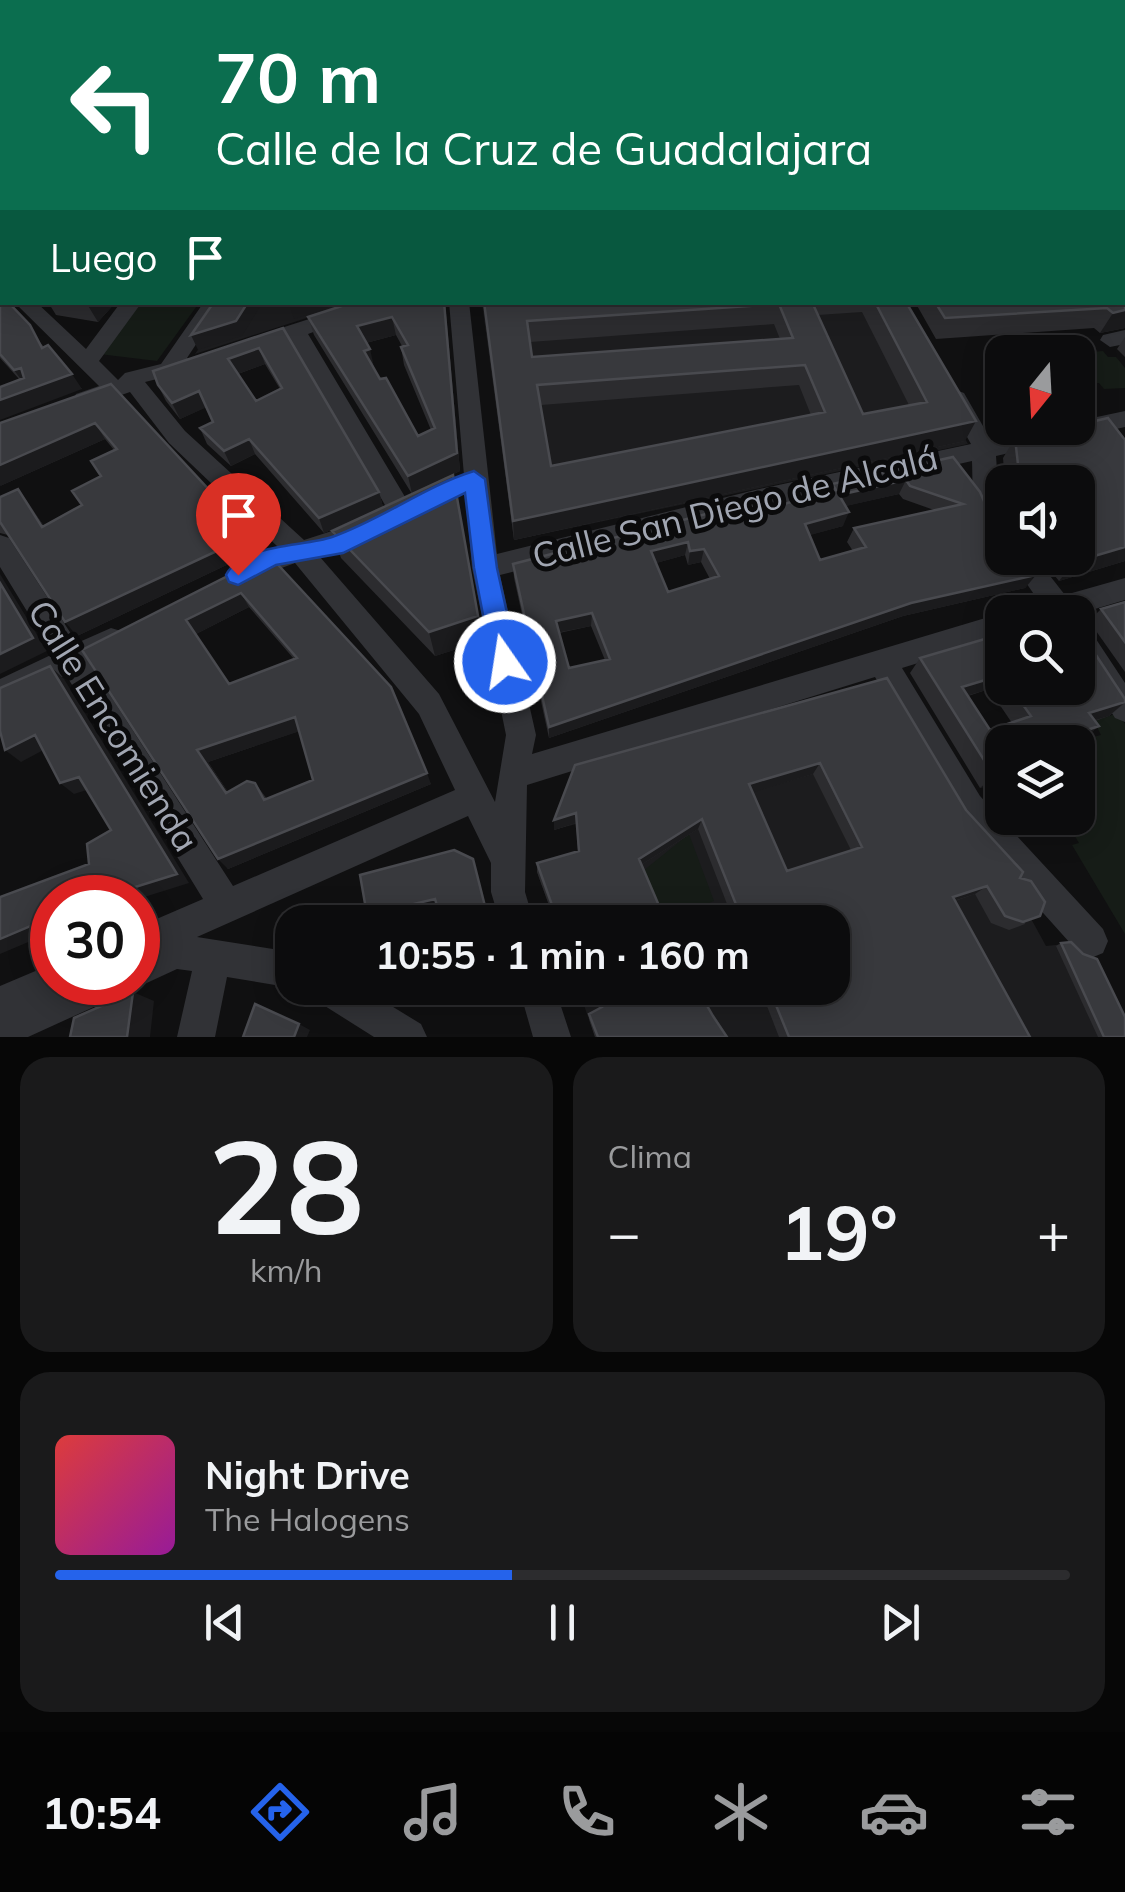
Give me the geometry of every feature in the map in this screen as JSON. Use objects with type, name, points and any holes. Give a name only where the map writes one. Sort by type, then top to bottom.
[{"type":"street","points":[[87,362],[130,305]]},
{"type":"street","points":[[167,370],[212,305]]},
{"type":"street","points":[[240,348],[375,305]]},
{"type":"street","points":[[458,305],[465,483],[521,735],[512,774],[507,861],[512,905]]},
{"type":"street","points":[[40,308],[87,362],[131,384],[177,437],[302,554],[428,704],[507,861]]},
{"type":"street","points":[[220,584],[272,556],[335,546],[411,508],[296,331]]},
{"type":"street","points":[[66,407],[204,359]]},
{"type":"street","points":[[948,386],[984,447],[985,506]]},
{"type":"street","name":"Calle San Diego de Alcalá","points":[[486,568],[984,447],[1125,419]]},
{"type":"street","points":[[1100,424],[1117,446]]},
{"type":"street","name":"Calle Encomienda","points":[[0,545],[227,906]]},
{"type":"street","points":[[1095,599],[1125,590]]},
{"type":"street","points":[[0,693],[136,627]]},
{"type":"street","points":[[512,774],[985,630]]},
{"type":"street","points":[[881,660],[970,807],[1092,941]]},
{"type":"street","points":[[1095,662],[1125,708]]},
{"type":"street","points":[[160,935],[472,798]]},
{"type":"street","points":[[160,959],[176,951],[275,967]]},
{"type":"street","points":[[196,1037],[213,958]]},
{"type":"street","points":[[0,1004],[30,991]]},
{"type":"street","points":[[0,1032],[58,1005]]},
{"type":"street","points":[[357,1005],[408,1037]]},
{"type":"street","points":[[542,1005],[552,1037]]},
{"type":"shaded area","points":[[137,305],[198,305],[157,361],[99,354]]},
{"type":"shaded area","points":[[229,305],[347,305],[195,354]]},
{"type":"shaded area","points":[[482,305],[892,305],[968,444],[514,540]]},
{"type":"shaded area","points":[[1095,352],[1116,357],[1125,368],[1125,388],[1104,389],[1095,383]]},
{"type":"shaded area","points":[[1118,713],[1125,724],[1125,934],[1072,845],[1079,843],[1074,835],[1095,835],[1095,737],[1101,735],[1094,721]]},
{"type":"shaded area","points":[[787,717],[1029,915],[1046,946],[1083,942],[1125,1037],[595,1037],[584,1005],[850,1005],[850,905],[549,905],[537,872],[579,860],[576,824],[554,830],[575,776]]},
{"type":"shaded area","points":[[689,834],[714,901],[704,905],[656,905],[643,871]]},
{"type":"building","points":[[0,305],[11,305],[30,325],[42,348],[48,345],[72,374],[0,400],[0,387],[24,378],[21,368],[14,370],[0,354]]},
{"type":"building","points":[[212,305],[246,305],[236,321],[191,335]]},
{"type":"building","points":[[345,305],[444,305],[457,453],[408,476],[308,317]],"holes":[[[392,317],[408,345],[401,347],[435,428],[418,436],[386,378],[380,379],[364,351],[370,349],[357,326]]]},
{"type":"building","points":[[484,305],[764,305],[527,321],[532,357],[793,338],[779,305],[813,305],[863,414],[927,402],[877,305],[908,305],[976,421],[513,521]],"holes":[[[805,365],[825,412],[551,466],[537,385]]]},
{"type":"building","points":[[937,305],[1125,305],[1125,310],[1113,313],[1107,308],[945,318]]},
{"type":"building","points":[[283,328],[379,492],[319,518],[249,439],[224,451],[200,428],[213,422],[199,391],[172,403],[153,371]],"holes":[[[259,348],[282,388],[256,401],[228,359]]]},
{"type":"building","points":[[111,384],[251,535],[65,622],[0,522],[0,497],[18,489],[42,527],[82,505],[72,491],[101,476],[91,461],[117,449],[95,423],[0,465],[0,423]]},
{"type":"building","points":[[1108,418],[1125,440],[1125,547],[1095,556],[1095,465],[1018,465],[1016,445],[1095,445],[1095,421]]},
{"type":"building","points":[[953,457],[985,504],[985,575],[1036,575],[911,603],[549,727],[513,564],[764,499],[769,508],[836,490],[832,484]],"holes":[[[906,480],[910,486],[963,504],[854,528],[866,547],[820,560],[805,524],[849,512],[839,495]],[[688,542],[690,551],[704,549],[719,576],[668,592],[651,551]],[[592,613],[610,659],[569,668],[556,621]]]},
{"type":"building","points":[[453,475],[478,616],[429,632],[332,531]]},
{"type":"building","points":[[269,555],[391,687],[427,773],[218,859],[82,650]],"holes":[[[241,593],[297,658],[229,684],[186,620]],[[295,717],[313,780],[264,800],[255,783],[247,781],[226,793],[197,750]]]},
{"type":"building","points":[[0,583],[33,638],[0,654]]},
{"type":"building","points":[[1125,602],[1125,642],[1101,609]]},
{"type":"building","points":[[985,639],[985,680],[962,687],[987,725],[985,762],[920,658]]},
{"type":"building","points":[[1095,654],[1125,699],[1089,713],[1099,726],[1095,727],[1005,725],[1031,716],[1023,705],[1095,705]]},
{"type":"building","points":[[50,666],[177,874],[160,879],[160,875],[59,875],[89,864],[87,844],[111,830],[79,777],[60,783],[35,735],[5,750],[0,731],[0,688]]},
{"type":"building","points":[[887,678],[966,810],[1023,872],[1020,878],[1031,881],[1045,902],[1040,916],[1023,922],[1005,916],[987,886],[953,897],[1030,1037],[789,1037],[776,1005],[850,1005],[850,905],[736,905],[702,819],[639,859],[659,905],[552,905],[537,863],[579,851],[576,813],[554,820],[575,765]],"holes":[[[820,763],[862,847],[787,871],[749,784]]]},
{"type":"building","points":[[454,850],[473,859],[485,905],[437,905],[435,899],[410,905],[365,905],[360,875]]},
{"type":"building","points":[[30,886],[30,926],[0,939],[0,897]]},
{"type":"building","points":[[1071,942],[1083,954],[1097,959],[1125,1017],[1125,1037],[1104,1037],[1061,943]]},
{"type":"building","points":[[255,1004],[299,1024],[294,1037],[243,1037]]},
{"type":"building","points":[[104,1005],[131,1005],[127,1037],[70,1037],[74,1018]]},
{"type":"building","points":[[707,1005],[727,1037],[598,1037],[589,1014],[602,1007]]},
{"type":"route","points":[[238,575],[272,556],[335,546],[474,479],[486,568],[505,662]]}]
